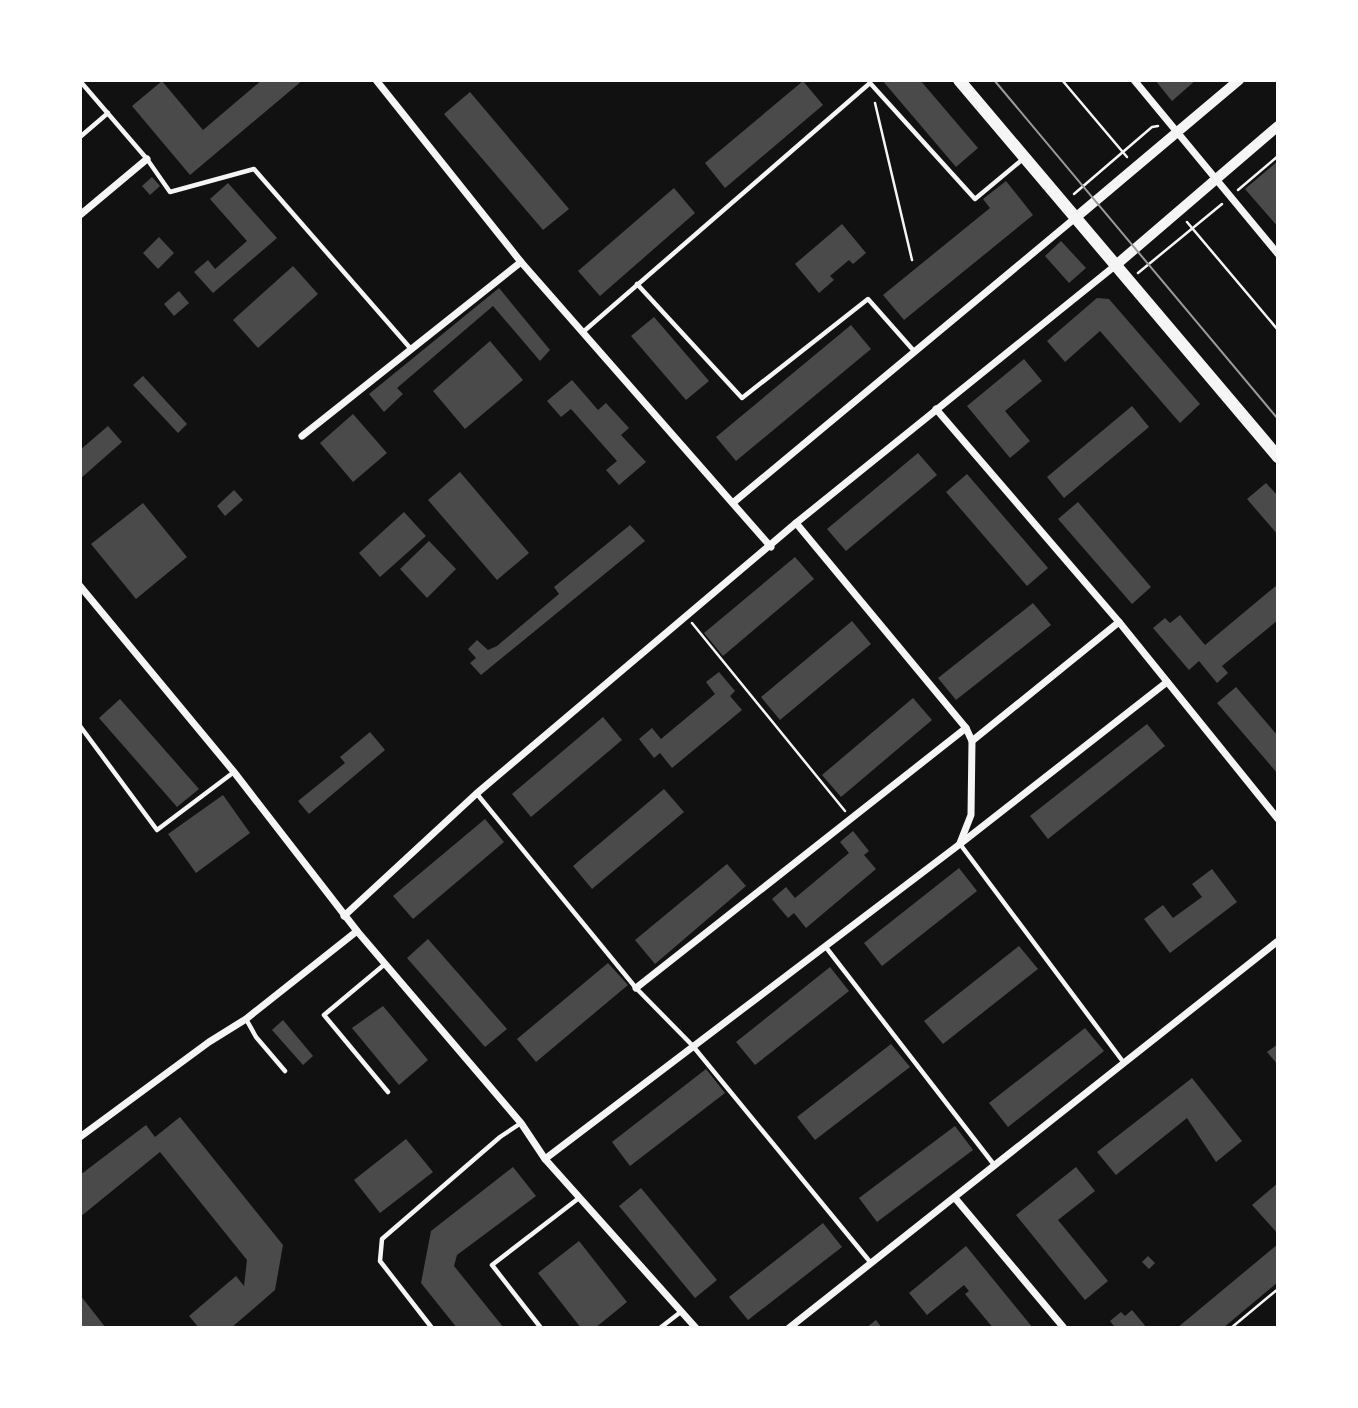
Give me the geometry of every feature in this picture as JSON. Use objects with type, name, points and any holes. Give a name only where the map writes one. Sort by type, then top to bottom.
[{"type":"main road","points":[[959,80],[1061,204],[1129,280],[1278,457]]},
{"type":"street","points":[[376,80],[521,262],[771,547]]},
{"type":"street","points":[[1134,80],[1278,254]]},
{"type":"street","points":[[734,502],[1136,167],[1173,128],[1239,80]]},
{"type":"street","points":[[344,916],[476,794],[688,618],[796,523],[1116,265],[1278,126]]},
{"type":"street","points":[[80,215],[147,159]]},
{"type":"street","points":[[302,436],[521,262]]},
{"type":"street","points":[[936,409],[1119,622],[1278,819]]},
{"type":"street","points":[[796,523],[966,728],[972,741],[971,815],[960,844]]},
{"type":"street","points":[[80,586],[234,772],[344,916],[521,1123],[545,1159],[696,1328]]},
{"type":"street","points":[[972,741],[1119,622]]},
{"type":"street","points":[[545,1159],[960,844],[1167,682]]},
{"type":"street","points":[[636,988],[966,728]]},
{"type":"street","points":[[80,1137],[209,1042],[246,1019],[357,931]]},
{"type":"street","points":[[789,1328],[1278,941]]},
{"type":"street","points":[[955,1198],[1064,1328]]},
{"type":"lane","points":[[80,81],[147,159],[170,192],[254,169],[411,350]]},
{"type":"lane","points":[[583,332],[870,83],[975,199],[1023,158]]},
{"type":"lane","points":[[80,137],[108,113]]},
{"type":"lane","points":[[637,284],[742,398],[868,299],[915,352]]},
{"type":"lane","points":[[80,726],[157,830],[234,772]]},
{"type":"lane","points":[[476,794],[636,988],[692,1045],[871,1263]]},
{"type":"lane","points":[[960,844],[1124,1064]]},
{"type":"lane","points":[[825,945],[995,1166]]},
{"type":"lane","points":[[385,964],[324,1014],[388,1092]]},
{"type":"lane","points":[[246,1019],[256,1037],[285,1071]]},
{"type":"lane","points":[[432,1328],[380,1261],[382,1239],[500,1136],[521,1123]]},
{"type":"lane","points":[[541,1328],[492,1265],[580,1198]]},
{"type":"lane","points":[[660,1328],[682,1311]]},
{"type":"path","points":[[1062,80],[1136,167]]},
{"type":"path","points":[[870,83],[912,260]]},
{"type":"path","points":[[1061,204],[1152,127],[1173,128]]},
{"type":"path","points":[[1129,280],[1278,156]]},
{"type":"path","points":[[1178,211],[1278,330]]},
{"type":"path","points":[[688,618],[852,819]]},
{"type":"path","points":[[1231,1328],[1278,1289]]},
{"type":"building","points":[[262,80],[303,80],[190,175],[132,106],[162,81],[203,130]]},
{"type":"building","points":[[882,80],[920,80],[978,148],[956,167]]},
{"type":"building","points":[[1155,80],[1196,80],[1172,101]]},
{"type":"building","points":[[803,81],[823,105],[725,188],[705,163]]},
{"type":"building","points":[[470,92],[569,209],[543,230],[444,114]]},
{"type":"building","points":[[1278,161],[1278,227],[1245,189]]},
{"type":"building","points":[[152,177],[160,186],[150,195],[142,186]]},
{"type":"building","points":[[1006,181],[1033,215],[904,320],[883,295],[990,208],[983,199]]},
{"type":"building","points":[[228,183],[277,238],[213,293],[194,272],[208,260],[215,269],[247,241],[210,199]]},
{"type":"building","points":[[674,188],[695,213],[600,296],[578,271]]},
{"type":"building","points":[[842,224],[866,253],[853,264],[849,260],[830,276],[834,280],[819,293],[795,264]]},
{"type":"building","points":[[159,237],[174,253],[158,269],[143,253]]},
{"type":"building","points":[[1061,241],[1086,268],[1069,283],[1045,256]]},
{"type":"building","points":[[293,266],[318,294],[258,348],[233,320]]},
{"type":"building","points":[[499,288],[550,350],[540,361],[493,306],[397,388],[403,394],[384,412],[369,394]]},
{"type":"building","points":[[179,291],[189,303],[174,316],[164,304]]},
{"type":"building","points":[[1097,298],[1109,299],[1200,404],[1180,423],[1100,331],[1065,362],[1047,341]]},
{"type":"building","points":[[654,317],[709,381],[686,400],[631,336]]},
{"type":"building","points":[[851,325],[871,349],[736,461],[716,437]]},
{"type":"building","points":[[490,341],[523,380],[465,429],[433,391]]},
{"type":"building","points":[[1024,359],[1042,381],[1005,411],[1030,441],[1010,458],[967,406]]},
{"type":"building","points":[[143,376],[187,424],[178,433],[133,385]]},
{"type":"building","points":[[572,380],[598,410],[606,403],[629,428],[621,435],[646,462],[619,485],[606,470],[617,461],[571,409],[561,417],[547,401]]},
{"type":"building","points":[[1132,406],[1149,427],[1064,498],[1047,477]]},
{"type":"building","points":[[353,414],[387,453],[353,482],[320,443]]},
{"type":"building","points":[[108,426],[122,442],[80,479],[80,450]]},
{"type":"building","points":[[918,453],[937,475],[846,551],[827,529]]},
{"type":"building","points":[[460,472],[529,553],[497,580],[428,500]]},
{"type":"building","points":[[967,474],[1048,568],[1027,586],[946,492]]},
{"type":"building","points":[[1266,483],[1278,496],[1278,535],[1247,499]]},
{"type":"building","points":[[234,490],[243,500],[225,516],[217,506]]},
{"type":"building","points":[[1078,502],[1151,587],[1132,604],[1058,519]]},
{"type":"building","points":[[143,503],[187,557],[136,599],[91,544]]},
{"type":"building","points":[[404,512],[426,536],[380,577],[359,553]]},
{"type":"building","points":[[630,525],[645,541],[481,675],[470,663],[476,658],[468,649],[477,640],[488,650],[497,646],[559,594],[554,587]]},
{"type":"building","points":[[429,541],[456,569],[427,598],[400,569]]},
{"type":"building","points":[[795,557],[814,579],[723,656],[704,633]]},
{"type":"building","points":[[1278,584],[1278,620],[1222,666],[1228,673],[1217,683],[1199,661],[1189,670],[1153,628],[1165,618],[1170,623],[1180,615],[1205,645]]},
{"type":"building","points":[[1033,603],[1051,625],[956,700],[938,678]]},
{"type":"building","points":[[852,621],[871,644],[780,720],[761,697]]},
{"type":"building","points":[[719,672],[735,691],[730,696],[742,710],[672,768],[660,753],[654,758],[639,739],[652,728],[661,739],[715,694],[706,682]]},
{"type":"building","points":[[1236,687],[1278,736],[1278,774],[1217,703]]},
{"type":"building","points":[[913,698],[932,720],[841,797],[822,775]]},
{"type":"building","points":[[120,699],[199,789],[177,807],[99,718]]},
{"type":"building","points":[[603,717],[622,740],[531,817],[512,794]]},
{"type":"building","points":[[1147,724],[1165,746],[1048,839],[1030,816]]},
{"type":"building","points":[[370,732],[385,750],[309,814],[298,801],[345,763],[340,757]]},
{"type":"building","points":[[664,789],[684,812],[592,889],[573,866]]},
{"type":"building","points":[[223,795],[250,833],[196,873],[168,834]]},
{"type":"building","points":[[485,819],[504,842],[413,919],[393,896]]},
{"type":"building","points":[[853,831],[869,851],[864,855],[876,869],[806,928],[794,913],[788,918],[772,899],[786,887],[795,898],[849,853],[840,842]]},
{"type":"building","points":[[727,864],[746,886],[655,964],[635,940]]},
{"type":"building","points":[[959,868],[977,891],[882,966],[864,943]]},
{"type":"building","points":[[1212,869],[1237,902],[1170,953],[1144,919],[1163,905],[1173,918],[1202,897],[1192,884]]},
{"type":"building","points":[[428,939],[507,1029],[485,1047],[407,958]]},
{"type":"building","points":[[1019,946],[1038,969],[943,1044],[924,1021]]},
{"type":"building","points":[[608,963],[628,985],[536,1062],[517,1039]]},
{"type":"building","points":[[830,967],[849,991],[755,1065],[736,1042]]},
{"type":"building","points":[[383,1006],[428,1060],[399,1085],[352,1028]]},
{"type":"building","points":[[283,1020],[313,1056],[303,1065],[272,1030]]},
{"type":"building","points":[[1085,1028],[1104,1051],[1008,1127],[989,1103]]},
{"type":"building","points":[[891,1044],[910,1067],[815,1140],[797,1117]]},
{"type":"building","points":[[1278,1044],[1278,1065],[1267,1052]]},
{"type":"building","points":[[706,1069],[725,1093],[630,1166],[612,1142]]},
{"type":"building","points":[[1192,1078],[1242,1141],[1216,1162],[1187,1118],[1116,1175],[1097,1152]]},
{"type":"building","points":[[180,1117],[283,1245],[275,1290],[231,1328],[199,1328],[189,1316],[236,1276],[244,1286],[247,1260],[160,1152],[80,1217],[80,1175],[146,1125],[155,1137]]},
{"type":"building","points":[[955,1126],[973,1150],[877,1222],[859,1198]]},
{"type":"building","points":[[406,1139],[433,1172],[380,1213],[354,1180]]},
{"type":"building","points":[[513,1167],[536,1196],[457,1255],[454,1266],[504,1328],[457,1328],[421,1283],[431,1231]]},
{"type":"building","points":[[1076,1167],[1095,1191],[1058,1220],[1108,1281],[1085,1300],[1016,1215]]},
{"type":"building","points":[[1278,1183],[1278,1234],[1252,1205]]},
{"type":"building","points":[[641,1188],[717,1280],[695,1298],[619,1206]]},
{"type":"building","points":[[823,1223],[842,1247],[748,1320],[729,1297]]},
{"type":"building","points":[[579,1241],[627,1302],[595,1328],[581,1328],[538,1273]]},
{"type":"building","points":[[1278,1244],[1278,1282],[1223,1328],[1177,1328]]},
{"type":"building","points":[[966,1246],[1033,1328],[993,1328],[965,1294],[969,1291],[964,1285],[927,1315],[909,1293]]},
{"type":"building","points":[[1148,1256],[1155,1263],[1149,1269],[1142,1262]]},
{"type":"building","points":[[80,1295],[106,1328],[80,1328]]},
{"type":"building","points":[[1132,1310],[1147,1328],[1112,1328],[1114,1326],[1110,1321],[1121,1312],[1125,1316]]},
{"type":"building","points":[[876,1320],[882,1328],[866,1328]]},
{"type":"tram line","points":[[994,80],[1278,419]]}]
